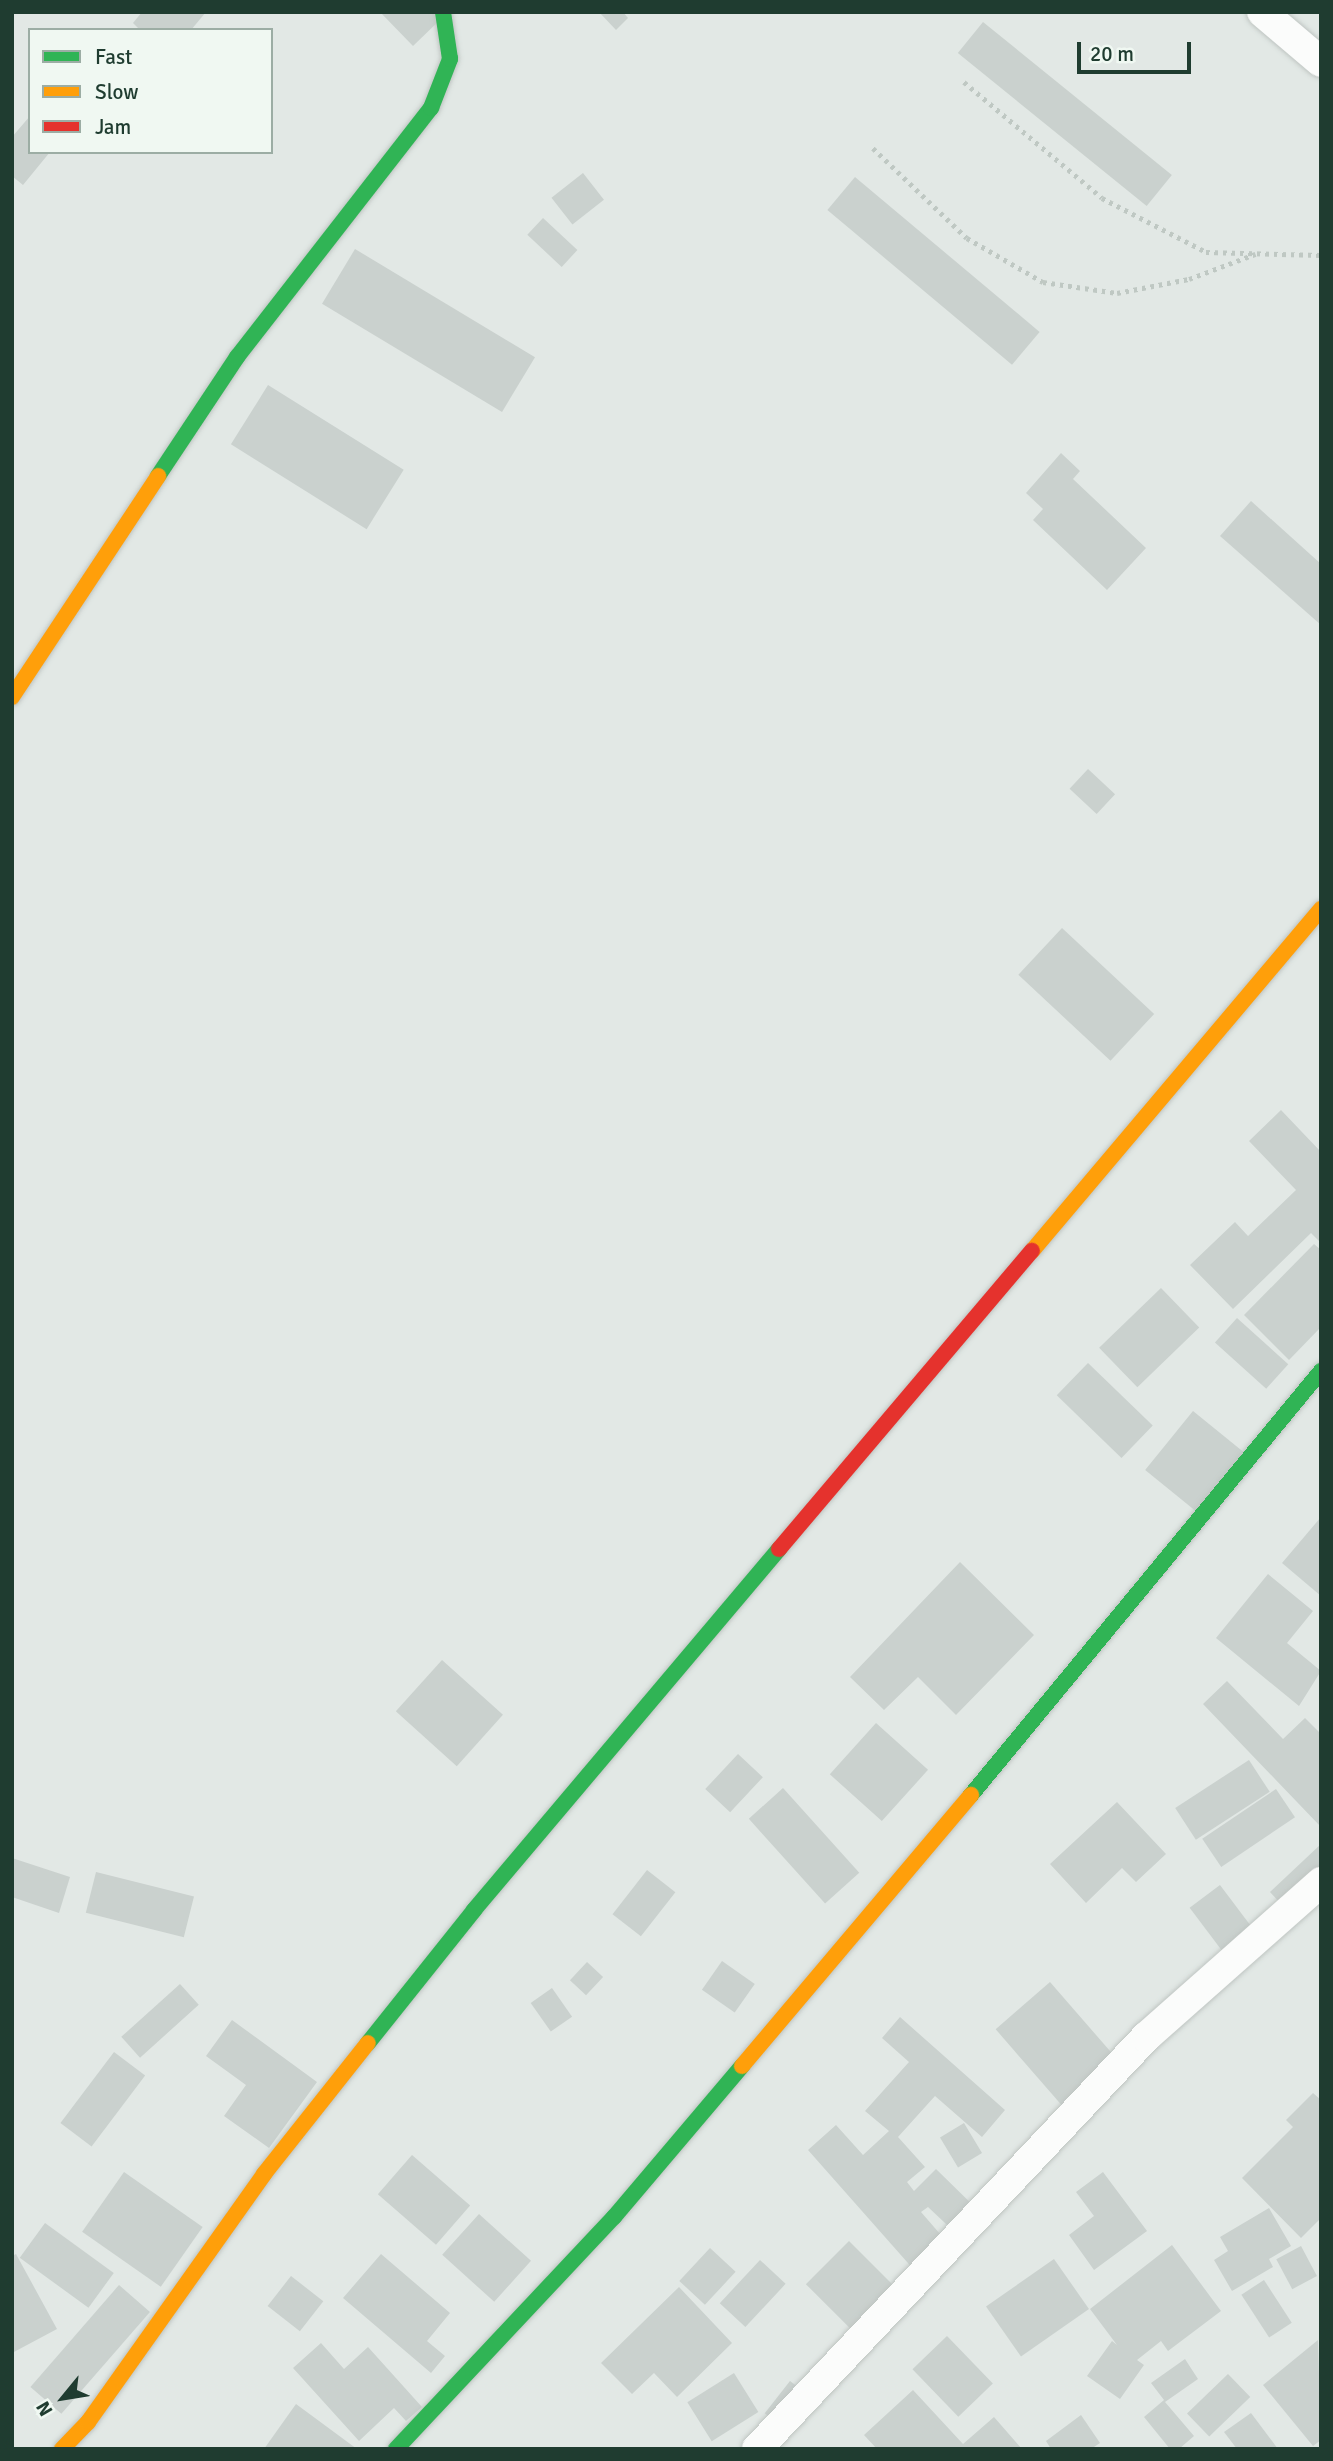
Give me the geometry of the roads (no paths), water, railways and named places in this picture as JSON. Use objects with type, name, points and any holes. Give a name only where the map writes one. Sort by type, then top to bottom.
[{"type":"street","points":[[12,697],[237,357],[431,108],[450,59],[443,12]]},
{"type":"street","points":[[1262,12],[1321,62]]},
{"type":"street","points":[[61,2449],[88,2421],[264,2174],[474,1910],[1321,909]]},
{"type":"street","points":[[396,2449],[614,2217],[1061,1689],[1321,1371]]},
{"type":"street","points":[[757,2449],[1146,2037],[1321,1882]]}]
